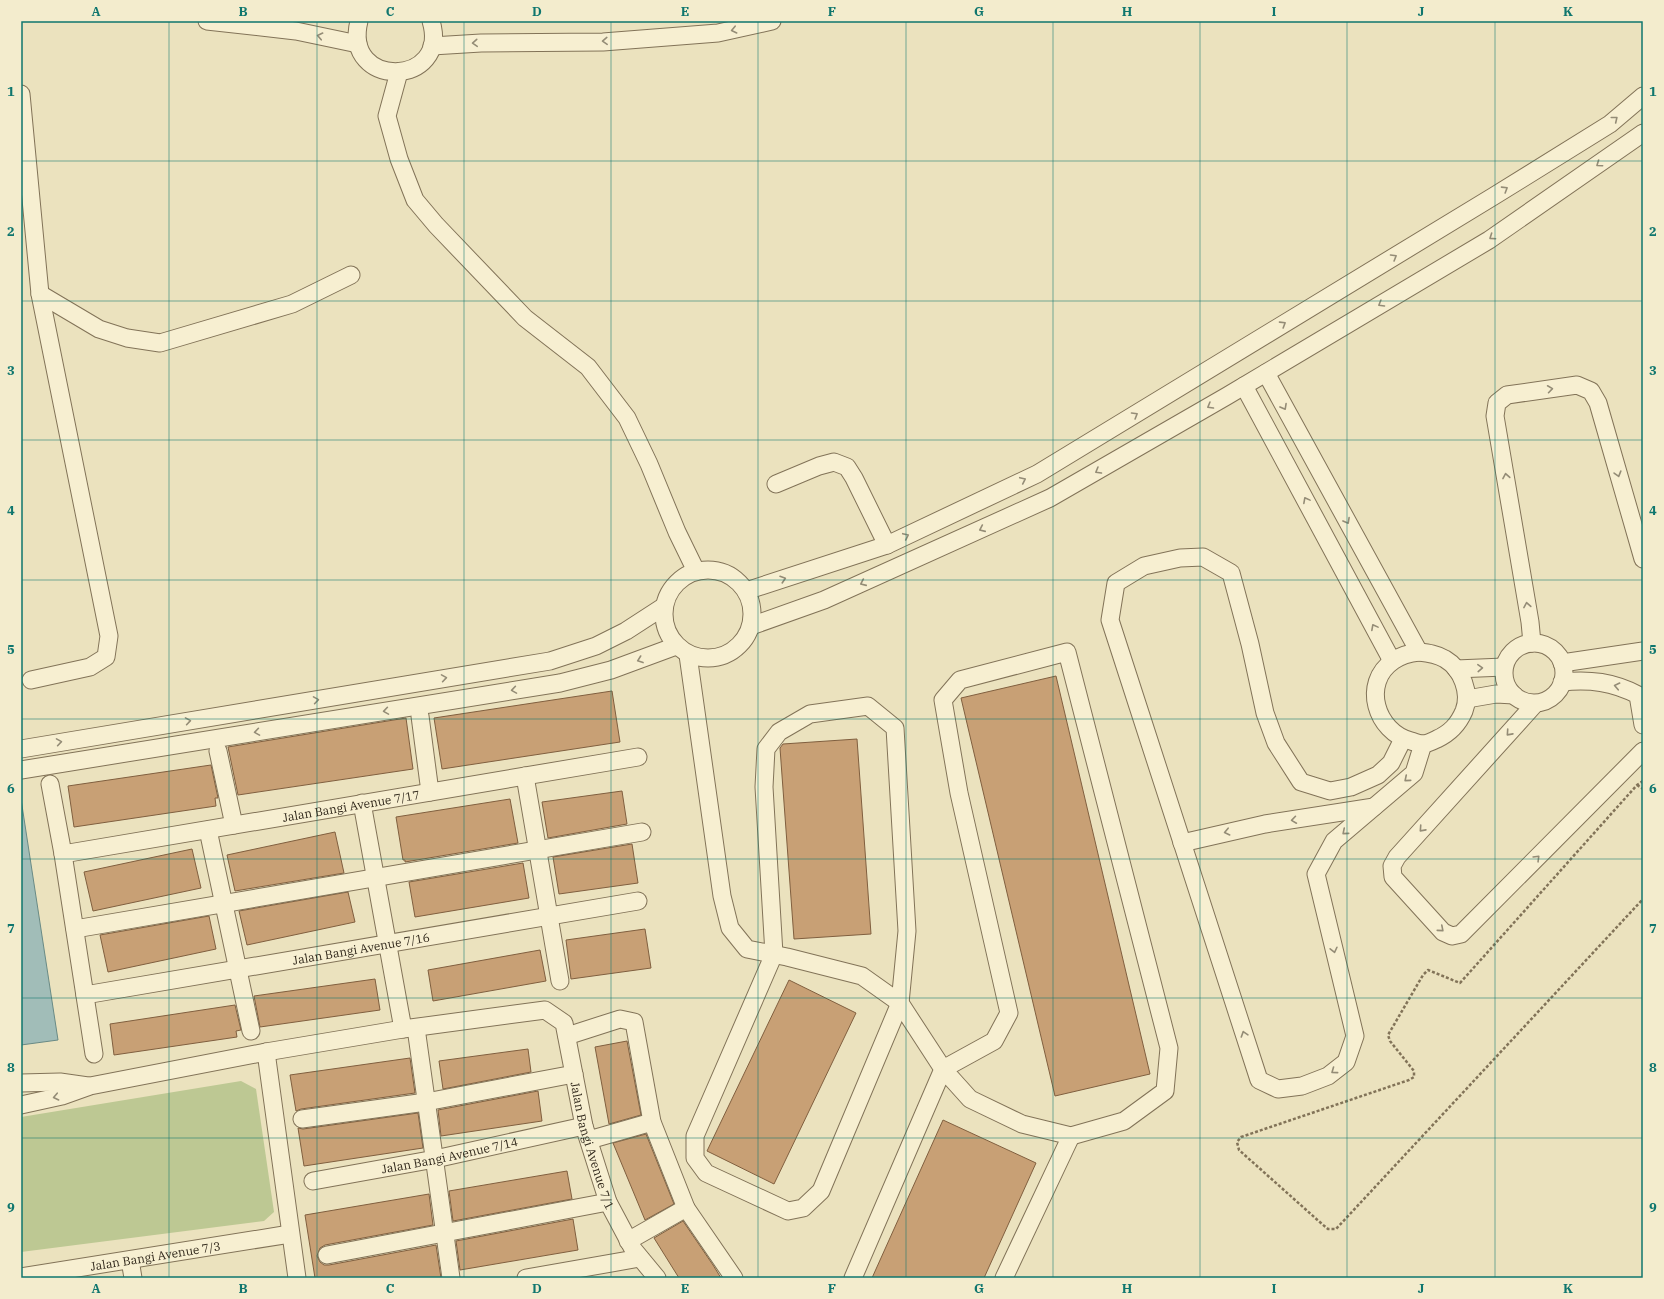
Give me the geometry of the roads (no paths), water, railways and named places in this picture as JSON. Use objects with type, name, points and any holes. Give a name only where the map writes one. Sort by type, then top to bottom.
[{"type":"street","points":[[207,21],[296,31],[358,44]]},
{"type":"street","points":[[359,21],[357,31],[358,44],[362,54],[369,62],[388,72],[410,70],[427,56],[432,46],[434,37],[431,21]]},
{"type":"street","points":[[432,46],[481,43],[618,41],[718,33],[772,21]]},
{"type":"street","points":[[399,72],[387,116],[400,159],[415,200],[436,225],[525,318],[588,367],[627,418],[649,464],[676,532],[696,571]]},
{"type":"street","points":[[21,94],[40,294],[109,636],[106,657],[90,667],[31,680]]},
{"type":"street","points":[[746,591],[887,545],[1037,474],[1610,124],[1643,96]]},
{"type":"street","points":[[751,626],[824,600],[1050,498],[1244,386],[1489,240],[1643,133]]},
{"type":"street","points":[[40,294],[99,329],[127,338],[160,343],[292,304],[351,275]]},
{"type":"street","points":[[1266,373],[1419,652]]},
{"type":"street","points":[[1532,643],[1530,622],[1495,416],[1497,403],[1507,396],[1577,385],[1591,391],[1598,403],[1643,559]]},
{"type":"street","points":[[1244,386],[1392,661]]},
{"type":"street","points":[[776,484],[819,466],[834,462],[847,467],[854,478],[887,545]]},
{"type":"street","points":[[1403,739],[1392,763],[1378,775],[1351,787],[1330,791],[1301,782],[1276,743],[1265,713],[1250,644],[1231,573],[1203,557],[1180,558],[1144,566],[1116,583],[1110,620],[1259,1080],[1278,1089],[1302,1086],[1328,1076],[1346,1062],[1354,1036],[1316,874],[1334,841],[1414,773],[1423,744]]},
{"type":"street","points":[[696,571],[719,571],[730,576],[739,582],[746,591],[752,608],[751,626],[744,640],[733,651],[719,658],[703,659],[682,650],[670,638],[665,628],[663,607],[667,595],[674,584],[684,576],[696,571]]},
{"type":"street","points":[[21,749],[550,661],[596,646],[626,631],[663,607]]},
{"type":"street","points":[[1535,704],[1522,700],[1514,695],[1504,677],[1504,667],[1508,657],[1523,645],[1532,643],[1542,644],[1550,648],[1562,663],[1564,672],[1558,691],[1551,698],[1535,704],[1397,857],[1392,866],[1393,877],[1443,932],[1452,936],[1461,934],[1643,752]]},
{"type":"street","points":[[21,770],[560,683],[682,650]]},
{"type":"street","points":[[682,650],[722,896],[730,928],[747,949],[774,954],[862,976],[900,1003],[943,1069],[970,1099],[1022,1124],[1071,1136],[1124,1121],[1165,1091],[1169,1048],[1067,652],[960,680],[943,700],[959,793],[1008,1013],[994,1041],[943,1069],[853,1278]]},
{"type":"street","points":[[1562,663],[1643,651]]},
{"type":"street","points":[[1419,652],[1433,653],[1446,659],[1456,669],[1463,681],[1468,699],[1458,724],[1447,734],[1423,744],[1403,739],[1390,730],[1380,718],[1376,703],[1376,687],[1382,673],[1392,661],[1405,654],[1419,652]]},
{"type":"street","points":[[1456,669],[1504,667]]},
{"type":"street","points":[[1562,682],[1583,680],[1622,686],[1640,694],[1643,725]]},
{"type":"street","points":[[1468,699],[1496,694],[1514,695]]},
{"type":"street","points":[[868,706],[895,728],[907,931],[900,1003],[821,1191],[803,1208],[788,1211],[706,1173],[695,1158],[695,1136],[774,954],[764,787],[766,749],[779,732],[810,714],[868,706]]},
{"type":"street","points":[[420,716],[430,792]]},
{"type":"street","points":[[218,751],[234,825]]},
{"type":"street","name":"Jalan Bangi Avenue 7/17","points":[[63,854],[638,757]]},
{"type":"street","points":[[525,776],[560,981]]},
{"type":"street","points":[[50,784],[63,854],[94,1054]]},
{"type":"street","points":[[362,803],[388,943],[410,1028],[426,1102],[451,1278]]},
{"type":"street","points":[[1182,843],[1265,824],[1374,807]]},
{"type":"street","points":[[208,830],[251,1031]]},
{"type":"street","points":[[75,930],[642,832]]},
{"type":"street","name":"Jalan Bangi Avenue 7/16","points":[[85,995],[638,901]]},
{"type":"street","name":"Jalan Bangi Avenue 7/1","points":[[410,1028],[545,1010],[564,1023],[587,1133],[608,1202],[628,1241],[657,1278]]},
{"type":"street","points":[[567,1036],[620,1019],[634,1022],[652,1122],[686,1208],[734,1278]]},
{"type":"street","points":[[21,1104],[62,1096],[90,1086],[266,1052],[410,1028]]},
{"type":"street","points":[[266,1052],[297,1278]]},
{"type":"street","points":[[302,1119],[426,1102],[574,1074]]},
{"type":"street","points":[[21,1083],[60,1082],[90,1086]]},
{"type":"street","name":"Jalan Bangi Avenue 7/14","points":[[313,1181],[652,1122]]},
{"type":"street","points":[[1004,1278],[1071,1136]]},
{"type":"street","points":[[327,1255],[445,1234],[608,1202]]},
{"type":"street","points":[[628,1241],[686,1208]]},
{"type":"street","name":"Jalan Bangi Avenue 7/3","points":[[21,1277],[290,1234]]},
{"type":"street","points":[[526,1278],[640,1258]]},
{"type":"street","points":[[130,1260],[132,1278]]},
{"type":"water","points":[[21,799],[58,1040],[21,1045]]}]
